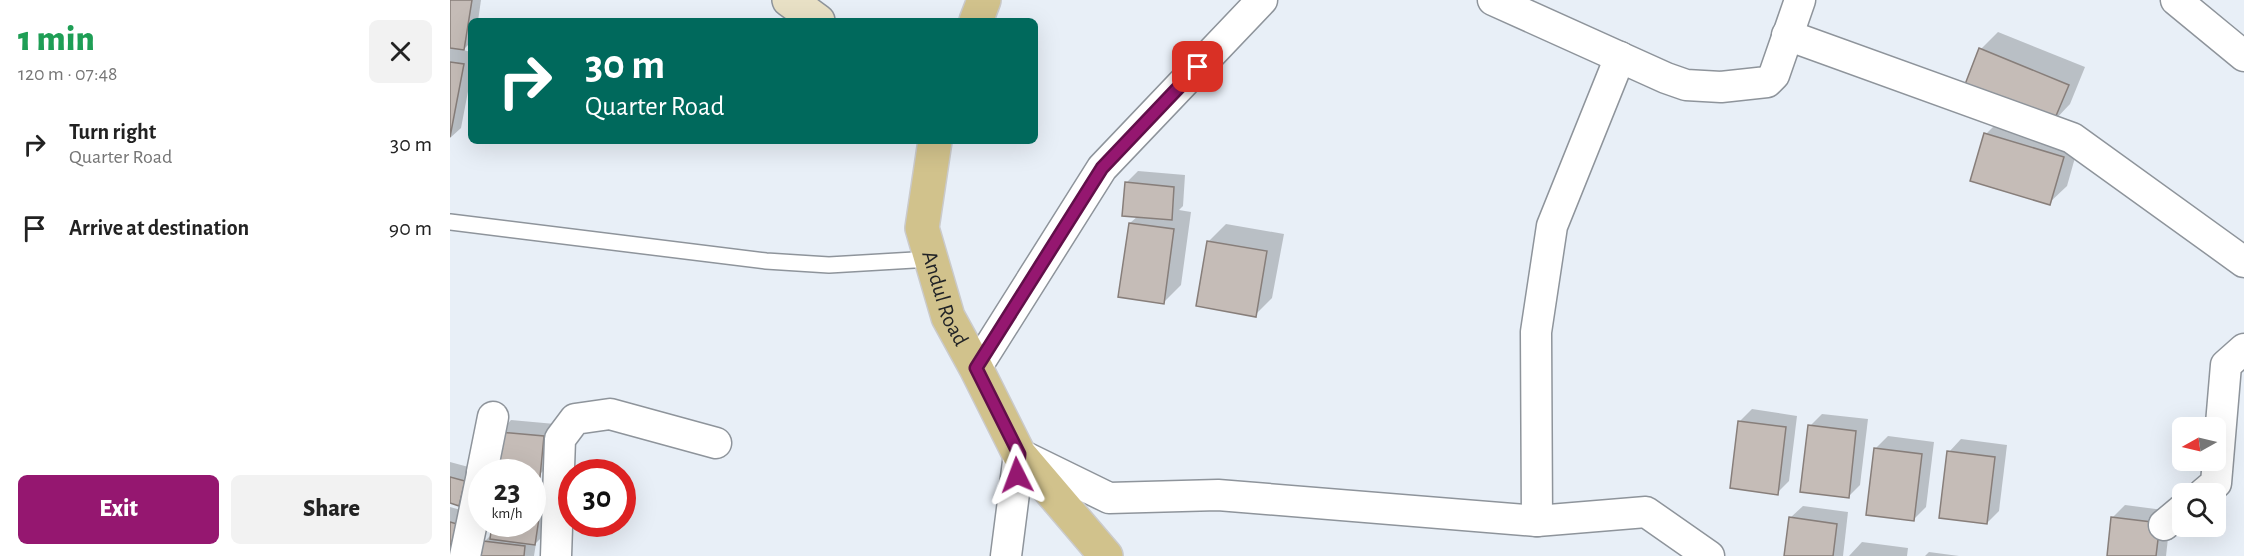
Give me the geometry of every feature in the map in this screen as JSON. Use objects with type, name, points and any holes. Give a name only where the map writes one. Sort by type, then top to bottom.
[{"type":"main road","points":[[789,0],[814,18]]},
{"type":"main road","points":[[977,18],[984,0]]},
{"type":"main road","name":"Andul Road","points":[[935,144],[922,228],[948,316],[1019,454],[1106,556]]},
{"type":"street","points":[[976,368],[1102,168],[1262,0]]},
{"type":"street","points":[[1493,0],[1686,85],[1721,87],[1767,82],[1774,75],[1800,0]]},
{"type":"street","points":[[2176,0],[2244,56]]},
{"type":"street","points":[[1787,34],[2072,138],[2244,262]]},
{"type":"street","points":[[1537,521],[1536,332],[1552,226],[1620,57]]},
{"type":"street","points":[[2216,483],[2226,365],[2244,349]]},
{"type":"street","points":[[556,556],[560,440],[575,419],[610,414],[716,442]]},
{"type":"street","points":[[485,459],[493,417]]},
{"type":"street","points":[[1006,556],[1019,454],[1109,498],[1218,495],[1537,521],[1646,512],[1709,556]]},
{"type":"street","points":[[465,556],[469,537]]},
{"type":"lane","points":[[450,222],[766,261],[829,265],[931,260]]},
{"type":"building","points":[[450,0],[472,0],[464,50],[450,48]]},
{"type":"building","points":[[1979,48],[2069,85],[2053,123],[1964,87]]},
{"type":"building","points":[[450,62],[464,64],[450,137]]},
{"type":"building","points":[[1984,133],[2064,157],[2050,205],[1970,181]]},
{"type":"building","points":[[1125,182],[1174,187],[1172,220],[1122,216]]},
{"type":"building","points":[[1129,223],[1174,229],[1164,304],[1118,297]]},
{"type":"building","points":[[1207,241],[1267,251],[1256,317],[1196,306]]},
{"type":"building","points":[[1738,421],[1786,427],[1778,495],[1730,488]]},
{"type":"building","points":[[1808,425],[1856,431],[1849,498],[1800,492]]},
{"type":"building","points":[[498,432],[544,436],[542,459],[495,459]]},
{"type":"building","points":[[1874,448],[1922,454],[1914,521],[1866,515]]},
{"type":"building","points":[[1947,451],[1995,457],[1987,524],[1939,518]]},
{"type":"building","points":[[450,477],[465,481],[459,506],[450,503]]},
{"type":"building","points":[[1789,517],[1837,524],[1833,556],[1784,556]]},
{"type":"building","points":[[2111,517],[2160,523],[2156,556],[2107,556]]},
{"type":"building","points":[[450,522],[457,524],[450,549]]},
{"type":"building","points":[[490,537],[536,537],[535,545],[490,539]]},
{"type":"building","points":[[483,541],[525,546],[524,556],[481,556]]},
{"type":"route","points":[[1017,475],[1019,454],[976,368],[1102,168],[1198,67]]}]
